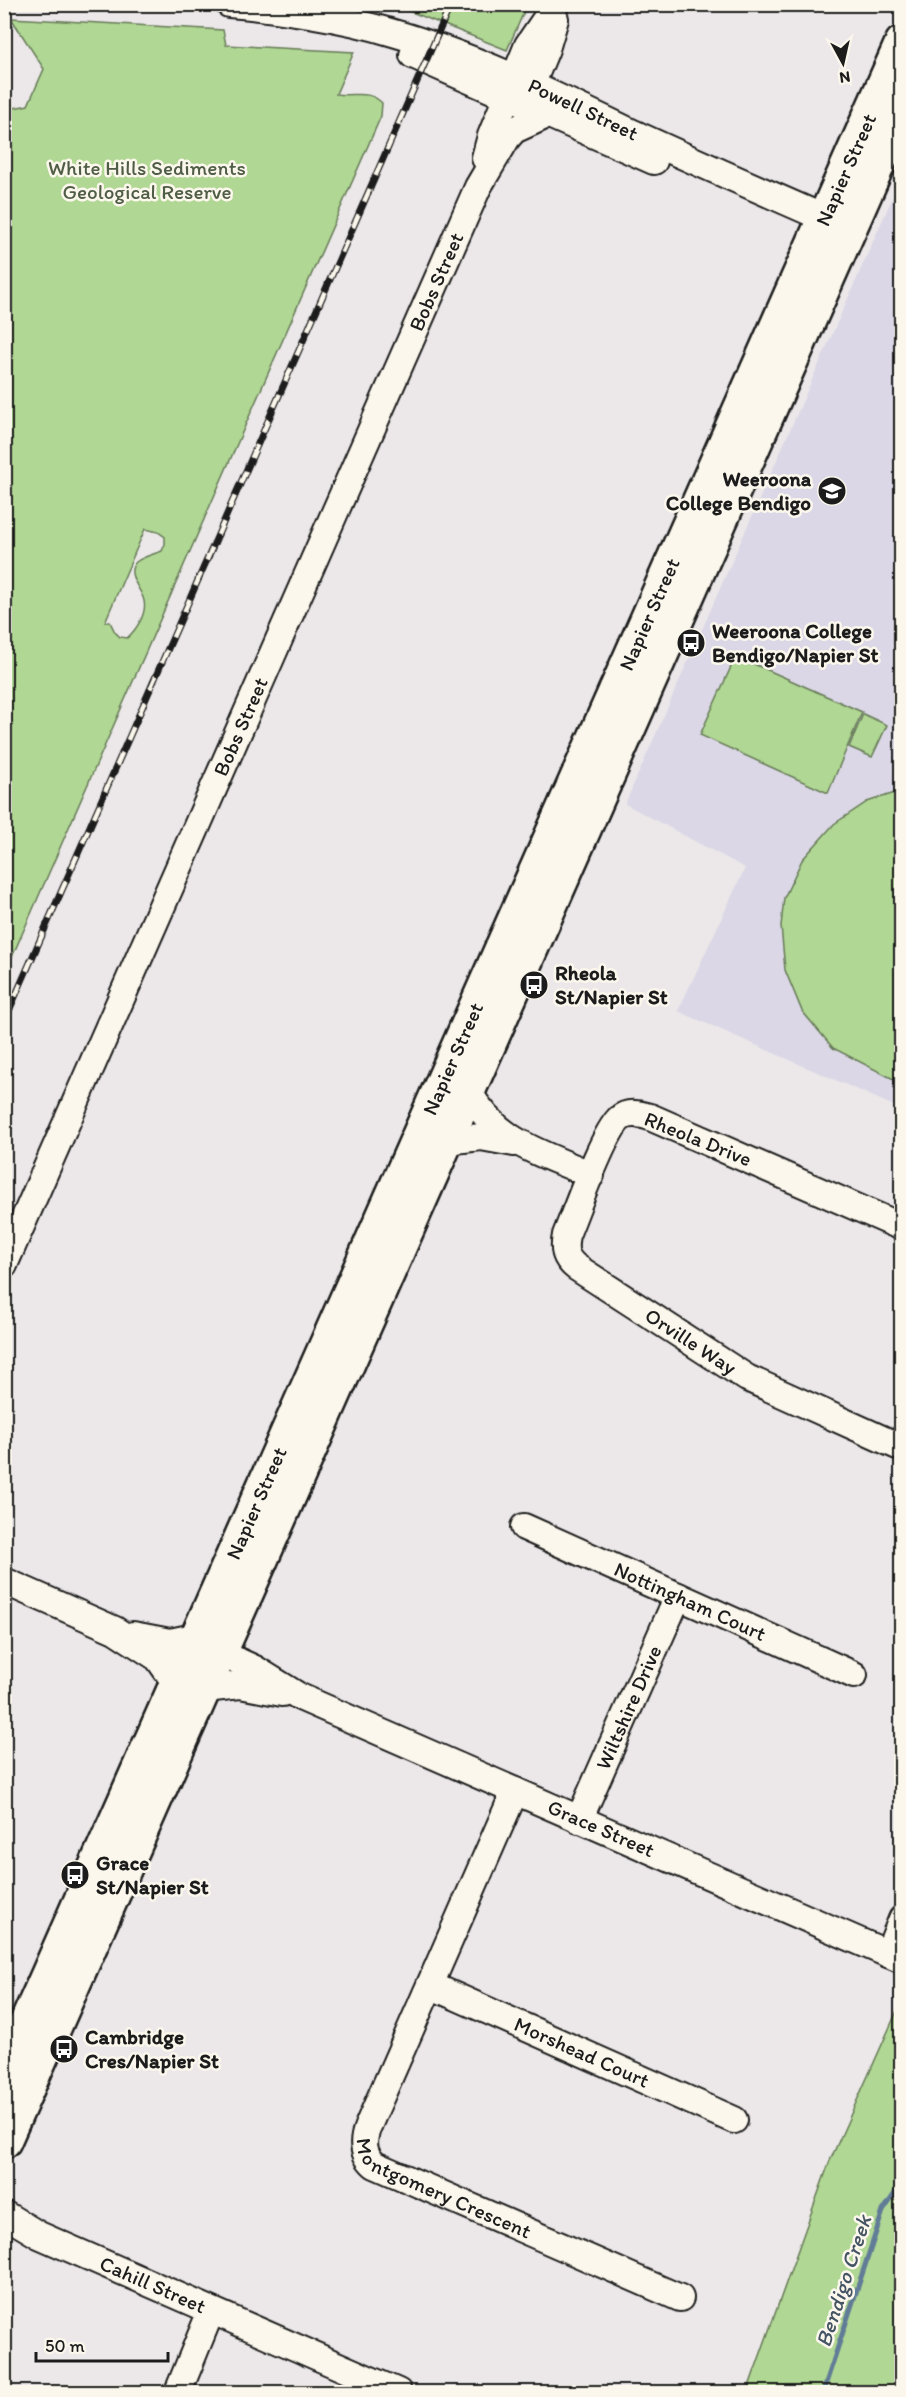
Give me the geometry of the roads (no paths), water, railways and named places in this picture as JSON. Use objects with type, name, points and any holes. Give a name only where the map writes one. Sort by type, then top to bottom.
[{"type":"highway","name":"Napier Street","points":[[4,2074],[124,1804],[191,1687],[446,1142],[833,231],[902,43]]},
{"type":"highway","name":"Napier Street","points":[[210,1644],[435,1100],[833,231],[902,110]]},
{"type":"highway","points":[[435,1100],[443,1102],[452,1098],[473,1051],[514,986]]},
{"type":"highway","points":[[124,1804],[172,1724],[210,1644]]},
{"type":"highway","name":"Napier Street","points":[[4,2141],[174,1759],[191,1687]]},
{"type":"highway","points":[[86,1891],[97,1894],[102,1890],[124,1842],[174,1759]]},
{"type":"street","name":"Powell Street","points":[[229,4],[309,16],[390,32],[454,53],[519,90],[700,164],[833,231]]},
{"type":"street","name":"Bobs Street","points":[[478,187],[491,136],[519,90],[528,45],[557,4]]},
{"type":"street","name":"Powell Street","points":[[519,90],[549,114],[833,231]]},
{"type":"street","name":"Bobs Street","points":[[4,1265],[478,187],[514,130],[549,114]]},
{"type":"street","points":[[468,1090],[484,1116],[495,1127],[523,1145],[591,1174]]},
{"type":"street","name":"Rheola Drive","points":[[591,1174],[619,1120],[632,1113],[641,1114],[902,1227]]},
{"type":"street","points":[[446,1142],[481,1137],[523,1145]]},
{"type":"street","name":"Orville Way","points":[[591,1174],[564,1243],[569,1261],[747,1378],[902,1448]]},
{"type":"street","name":"Nottingham Court","points":[[524,1527],[854,1675]]},
{"type":"street","points":[[4,1581],[115,1630],[158,1658],[191,1687]]},
{"type":"street","name":"Wiltshire Drive","points":[[579,1820],[678,1596]]},
{"type":"street","points":[[115,1630],[164,1642],[210,1644]]},
{"type":"street","name":"Grace Street","points":[[210,1644],[300,1697],[895,1957]]},
{"type":"street","name":"Grace Street","points":[[191,1687],[240,1685],[300,1697]]},
{"type":"street","name":"Montgomery Crescent","points":[[515,1791],[365,2133],[363,2143],[368,2159],[375,2165],[680,2298]]},
{"type":"street","points":[[895,1957],[902,1919]]},
{"type":"street","name":"Morshead Court","points":[[430,1985],[734,2120]]},
{"type":"street","name":"Cahill Street","points":[[4,2214],[39,2235],[398,2392]]},
{"type":"street","name":"Cahill Street","points":[[4,2228],[39,2235]]},
{"type":"street","points":[[178,2392],[211,2311]]},
{"type":"waterway","name":"Bendigo Creek","points":[[823,2392],[883,2211],[902,2183]]},
{"type":"railway","points":[[4,1022],[451,4]]},
{"type":"place","name":"Weeroona College Bendigo","points":[[832,491]]},
{"type":"place","name":"Weeroona College Bendigo/Napier St","points":[[691,643]]},
{"type":"place","name":"Rheola St/Napier St","points":[[534,985]]},
{"type":"place","name":"Grace St/Napier St","points":[[75,1875]]},
{"type":"place","name":"Cambridge Cres/Napier St","points":[[64,2049]]},
{"type":"park label","name":"White Hills Sediments Geological Reserve","points":[[147,180]]}]
